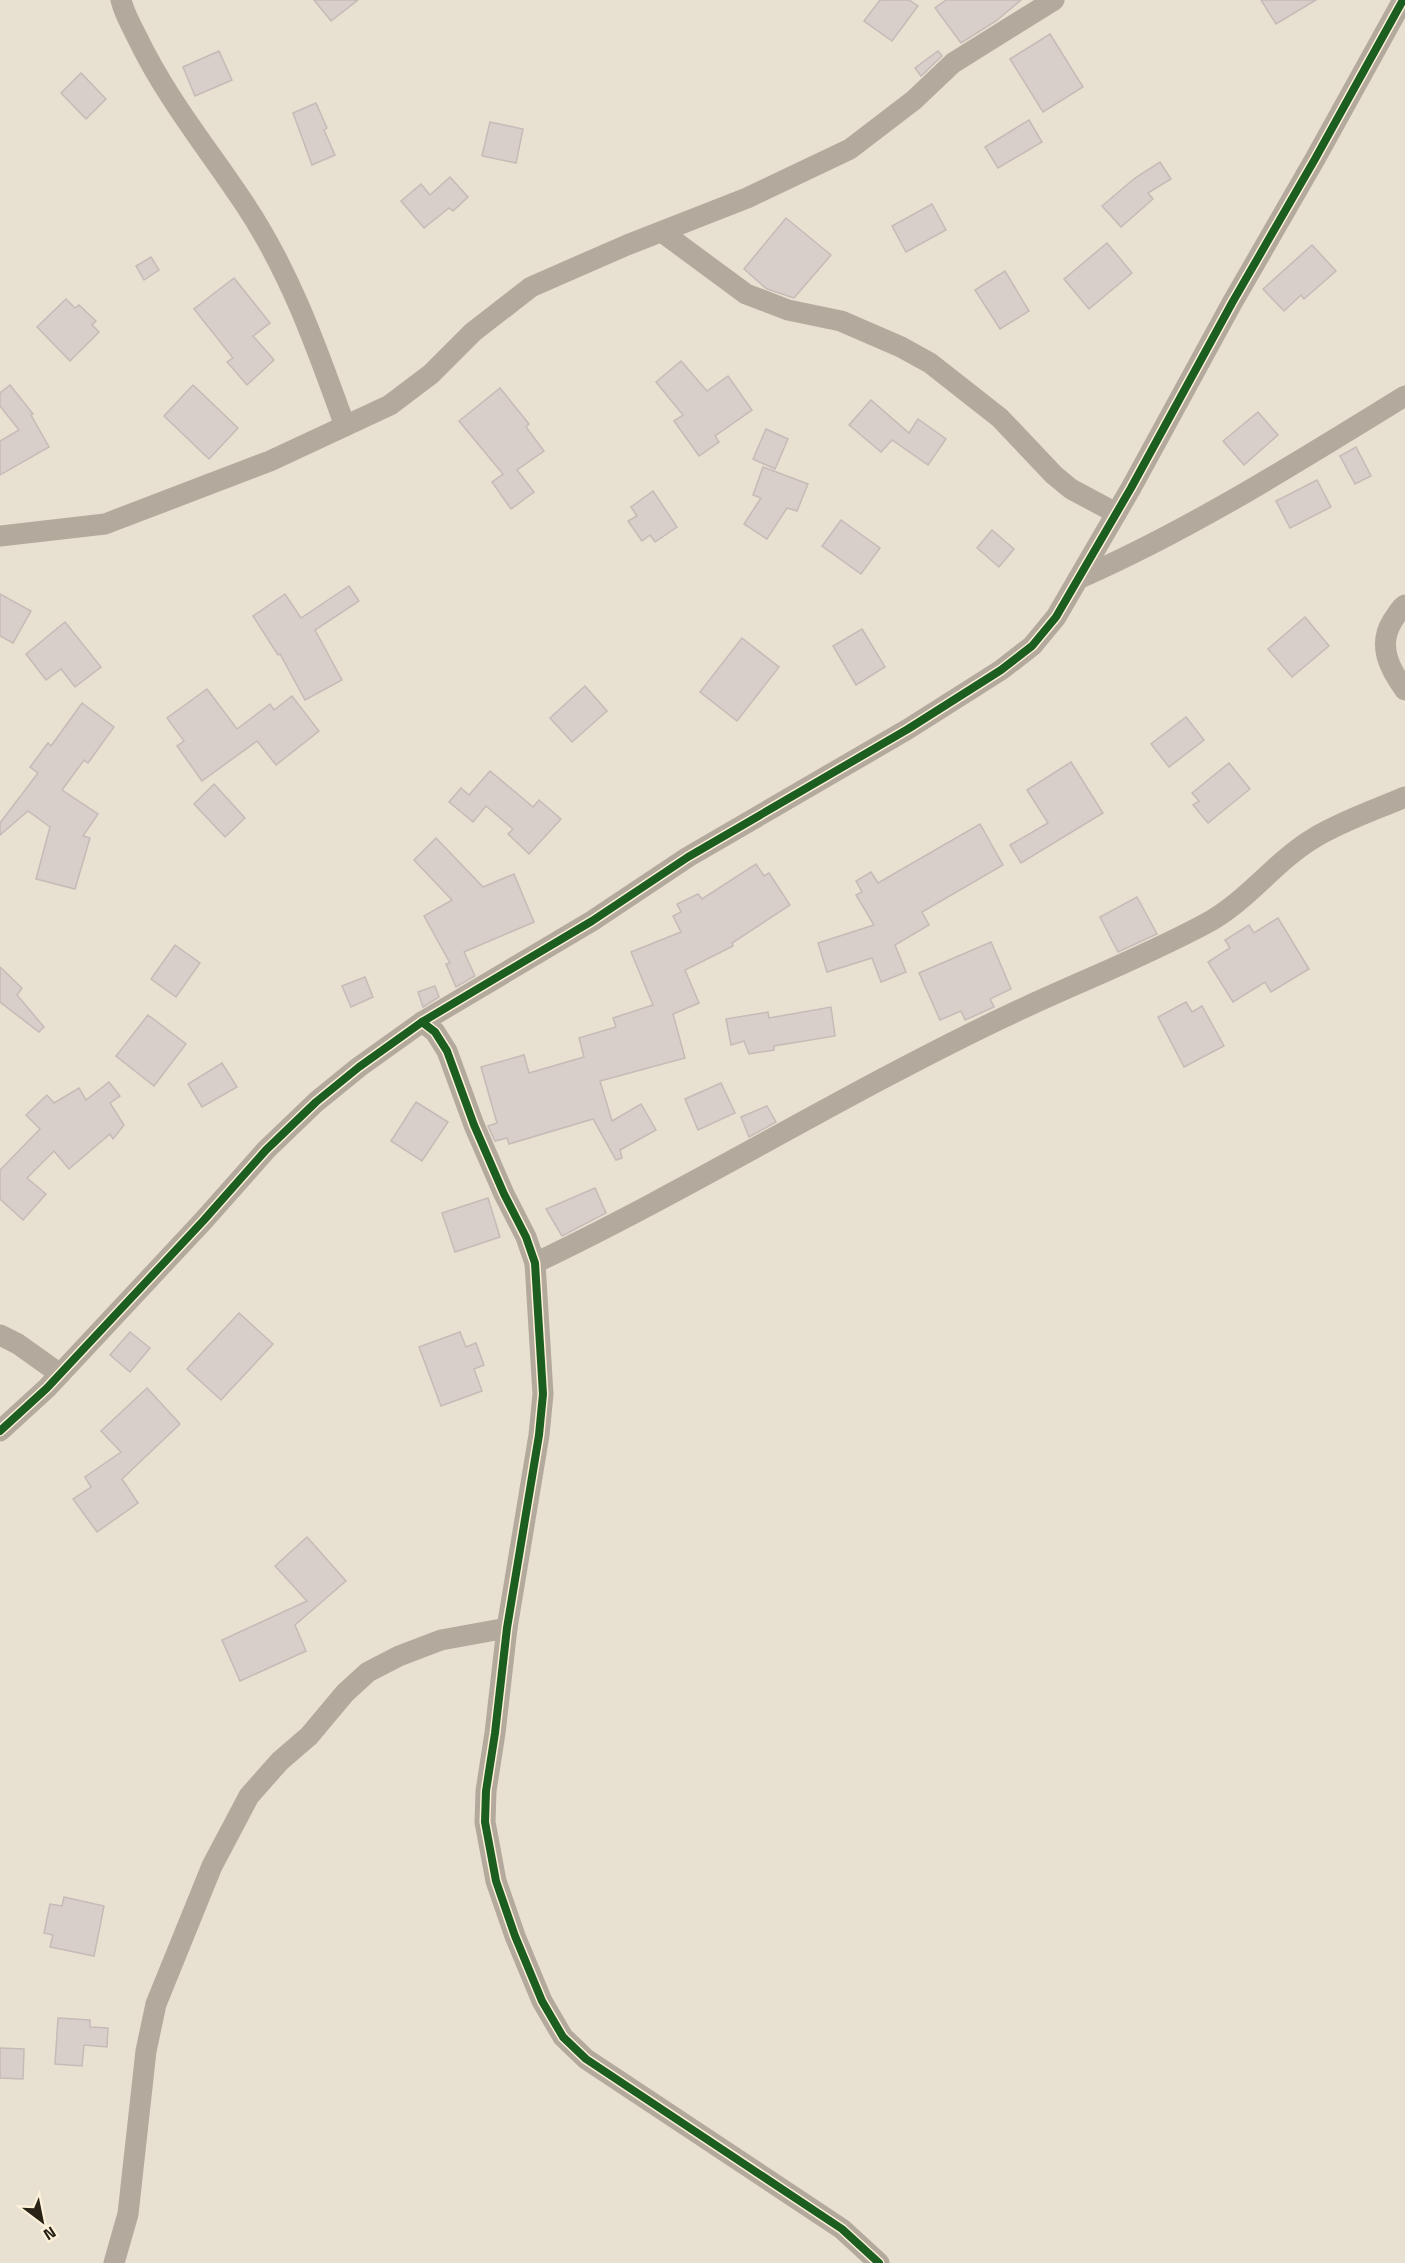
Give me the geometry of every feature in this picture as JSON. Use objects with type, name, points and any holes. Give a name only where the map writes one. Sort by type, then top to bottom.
[{"type":"street","points":[[121,0],[147,58],[192,129],[246,206],[273,251],[302,308],[345,426]]},
{"type":"street","points":[[0,536],[105,524],[270,461],[390,405],[431,374],[473,332],[531,286],[747,198],[850,149],[914,100],[953,63],[1054,0]]},
{"type":"street","points":[[0,1431],[60,1374],[196,1229],[266,1150],[324,1095],[359,1067],[422,1022],[592,921],[688,857],[908,729],[1001,670],[1032,646],[1056,617],[1116,513],[1403,0]]},
{"type":"street","points":[[662,232],[746,294],[788,310],[841,321],[893,343],[930,363],[1000,418],[1054,475],[1071,489],[1116,513]]},
{"type":"street","points":[[1078,579],[1120,561],[1216,508],[1313,453],[1405,396]]},
{"type":"street","points":[[1405,605],[1387,630],[1384,647],[1391,671],[1405,690]]},
{"type":"street","points":[[535,1263],[670,1196],[998,1020],[1187,934],[1213,920],[1244,897],[1287,858],[1314,838],[1405,797]]},
{"type":"street","points":[[422,1022],[435,1032],[447,1051],[474,1125],[504,1194],[526,1237],[535,1263],[543,1394],[539,1435],[507,1628],[486,1791],[485,1822],[496,1881],[515,1936],[547,2010],[563,2037],[586,2059],[842,2229],[879,2263]]},
{"type":"street","points":[[0,1335],[18,1344],[60,1374]]},
{"type":"street","points":[[114,2263],[128,2214],[146,2051],[156,2004],[212,1866],[249,1796],[280,1761],[309,1736],[345,1693],[368,1672],[399,1656],[441,1640],[507,1628]]},
{"type":"building","points":[[314,0],[358,0],[331,21]]},
{"type":"building","points":[[880,0],[909,0],[918,6],[892,41],[864,21]]},
{"type":"building","points":[[946,0],[1021,0],[996,21],[961,43],[935,8]]},
{"type":"building","points":[[1261,0],[1316,0],[1276,24]]},
{"type":"building","points":[[1050,34],[1083,87],[1043,112],[1010,59]]},
{"type":"building","points":[[219,51],[232,80],[195,96],[183,67]]},
{"type":"building","points":[[938,51],[942,56],[921,76],[915,68]]},
{"type":"building","points":[[81,73],[106,99],[86,119],[61,93]]},
{"type":"building","points":[[316,103],[335,155],[312,165],[293,113]]},
{"type":"building","points":[[1029,120],[1042,142],[998,168],[985,147]]},
{"type":"building","points":[[490,122],[523,129],[516,163],[482,156]]},
{"type":"building","points":[[1160,162],[1171,179],[1148,193],[1153,199],[1121,227],[1102,206],[1135,178]]},
{"type":"building","points":[[450,177],[468,197],[453,211],[449,208],[424,228],[401,201],[421,184],[430,195]]},
{"type":"building","points":[[932,204],[946,230],[906,252],[892,226]]},
{"type":"building","points":[[786,218],[831,255],[794,298],[767,289],[744,269]]},
{"type":"building","points":[[1107,243],[1132,273],[1089,309],[1064,279]]},
{"type":"building","points":[[1312,245],[1336,271],[1304,299],[1301,295],[1284,311],[1263,289]]},
{"type":"building","points":[[151,257],[159,270],[144,280],[136,266]]},
{"type":"building","points":[[1005,271],[1029,311],[1000,329],[975,290]]},
{"type":"building","points":[[234,278],[270,323],[253,336],[274,360],[247,385],[227,362],[233,358],[194,309]]},
{"type":"building","points":[[66,299],[75,308],[79,305],[96,321],[92,325],[99,332],[70,361],[37,327]]},
{"type":"building","points":[[681,361],[707,391],[728,376],[752,410],[715,436],[719,442],[699,456],[674,421],[683,415],[656,382]]},
{"type":"building","points":[[10,385],[33,414],[31,415],[49,447],[0,475],[0,441],[19,430],[0,406],[0,393]]},
{"type":"building","points":[[193,385],[238,428],[209,459],[164,416]]},
{"type":"building","points":[[500,388],[529,424],[526,427],[544,451],[517,470],[534,492],[511,509],[492,482],[503,474],[459,421]]},
{"type":"building","points":[[871,400],[909,433],[918,419],[946,439],[928,465],[892,440],[881,452],[849,425]]},
{"type":"building","points":[[1258,412],[1278,435],[1244,465],[1223,441]]},
{"type":"building","points":[[766,429],[788,439],[775,469],[753,459]]},
{"type":"building","points":[[1356,447],[1371,476],[1355,484],[1340,456]]},
{"type":"building","points":[[763,467],[808,484],[797,511],[787,508],[767,539],[744,524],[761,498],[753,495]]},
{"type":"building","points":[[1317,480],[1331,507],[1290,528],[1276,501]]},
{"type":"building","points":[[653,491],[677,527],[655,542],[650,535],[642,541],[628,521],[637,516],[631,507]]},
{"type":"building","points":[[841,520],[880,548],[861,574],[822,546]]},
{"type":"building","points":[[992,530],[1014,549],[999,567],[977,548]]},
{"type":"building","points":[[349,586],[359,601],[315,630],[342,680],[305,700],[280,654],[278,655],[253,616],[285,594],[301,618]]},
{"type":"building","points":[[0,594],[31,611],[13,643],[0,636]]},
{"type":"building","points":[[1305,617],[1329,646],[1292,677],[1268,649]]},
{"type":"building","points":[[65,622],[101,667],[75,687],[61,669],[46,680],[26,654]]},
{"type":"building","points":[[862,629],[885,667],[856,685],[833,646]]},
{"type":"building","points":[[742,638],[779,667],[737,721],[700,692]]},
{"type":"building","points":[[585,686],[607,711],[572,742],[550,718]]},
{"type":"building","points":[[207,689],[237,729],[270,704],[274,710],[292,696],[319,731],[276,765],[257,741],[202,781],[177,746],[184,741],[167,718]]},
{"type":"building","points":[[82,703],[114,727],[88,763],[84,760],[62,790],[98,814],[83,836],[90,838],[75,889],[36,879],[50,827],[28,811],[0,835],[0,823],[38,773],[30,767],[48,743],[51,746]]},
{"type":"building","points":[[1186,717],[1204,740],[1169,767],[1151,744]]},
{"type":"building","points":[[1071,762],[1103,813],[1021,863],[1010,845],[1048,823],[1027,790]]},
{"type":"building","points":[[1229,763],[1250,789],[1208,823],[1193,805],[1199,801],[1192,793]]},
{"type":"building","points":[[490,771],[533,807],[539,800],[561,819],[529,854],[508,834],[513,829],[486,806],[473,822],[449,802],[461,788],[469,795]]},
{"type":"building","points":[[214,784],[245,818],[225,837],[194,804]]},
{"type":"building","points":[[980,824],[1003,865],[922,912],[929,925],[895,945],[906,972],[881,982],[872,958],[827,972],[818,943],[874,925],[856,895],[862,892],[856,881],[871,872],[878,883]]},
{"type":"building","points":[[436,838],[483,887],[514,874],[534,922],[464,952],[475,976],[456,987],[446,964],[450,963],[424,916],[452,900],[414,860]]},
{"type":"building","points":[[756,864],[764,876],[769,873],[790,905],[732,943],[733,946],[685,970],[699,1003],[673,1014],[685,1058],[600,1081],[612,1121],[641,1104],[656,1130],[620,1150],[622,1158],[616,1160],[593,1119],[509,1144],[507,1138],[495,1141],[488,1126],[497,1123],[481,1067],[524,1055],[529,1073],[584,1057],[579,1038],[616,1027],[613,1018],[653,1005],[631,952],[681,932],[673,916],[681,912],[677,904],[698,894],[702,899]]},
{"type":"building","points":[[1137,897],[1157,934],[1118,952],[1100,917]]},
{"type":"building","points":[[1278,918],[1309,969],[1271,992],[1265,982],[1233,1002],[1208,962],[1230,948],[1225,940],[1249,925],[1254,933]]},
{"type":"building","points":[[991,942],[1011,989],[990,999],[994,1007],[965,1020],[961,1011],[940,1020],[919,973]]},
{"type":"building","points":[[175,945],[200,963],[176,997],[151,979]]},
{"type":"building","points":[[0,967],[22,988],[17,995],[44,1027],[39,1032],[0,1002]]},
{"type":"building","points":[[365,977],[373,997],[351,1007],[342,986]]},
{"type":"building","points":[[435,986],[439,997],[423,1007],[418,992]]},
{"type":"building","points":[[1186,1002],[1192,1012],[1202,1006],[1224,1046],[1184,1067],[1158,1017]]},
{"type":"building","points":[[831,1007],[835,1036],[774,1046],[774,1050],[749,1054],[744,1041],[731,1045],[726,1019],[768,1012],[769,1018]]},
{"type":"building","points":[[148,1015],[186,1044],[154,1086],[116,1056]]},
{"type":"building","points":[[222,1063],[237,1087],[202,1107],[188,1084]]},
{"type":"building","points":[[109,1082],[120,1096],[110,1103],[124,1125],[113,1139],[110,1134],[69,1169],[54,1151],[27,1178],[46,1194],[23,1220],[0,1199],[0,1170],[40,1129],[26,1115],[47,1095],[54,1103],[79,1088],[86,1100]]},
{"type":"building","points":[[721,1083],[735,1113],[698,1130],[685,1099]]},
{"type":"building","points":[[416,1102],[448,1122],[422,1161],[391,1141]]},
{"type":"building","points":[[767,1106],[776,1122],[749,1137],[741,1117]]},
{"type":"building","points":[[595,1188],[606,1213],[562,1236],[546,1209]]},
{"type":"building","points":[[488,1198],[500,1237],[455,1252],[442,1213]]},
{"type":"building","points":[[239,1313],[273,1344],[221,1400],[187,1369]]},
{"type":"building","points":[[130,1332],[150,1348],[130,1372],[110,1355]]},
{"type":"building","points":[[460,1332],[466,1347],[476,1343],[484,1365],[474,1369],[482,1391],[441,1406],[419,1347]]},
{"type":"building","points":[[147,1388],[180,1424],[122,1479],[138,1503],[97,1532],[73,1499],[91,1487],[85,1477],[121,1452],[101,1431]]},
{"type":"building","points":[[307,1537],[346,1581],[295,1625],[306,1651],[240,1681],[222,1640],[307,1601],[275,1566]]},
{"type":"building","points":[[64,1897],[104,1906],[94,1956],[50,1947],[53,1935],[44,1933],[50,1904],[62,1906]]},
{"type":"building","points":[[58,2018],[90,2020],[90,2027],[108,2028],[107,2047],[84,2045],[82,2066],[55,2064]]},
{"type":"building","points":[[0,2048],[24,2049],[23,2079],[0,2078]]},
{"type":"cycle path","points":[[0,1431],[47,1388],[266,1150],[316,1102],[359,1067],[422,1022],[592,921],[688,857],[908,729],[1001,670],[1032,646],[1056,617],[1131,488],[1232,303],[1403,0]]},
{"type":"cycle path","points":[[422,1022],[435,1032],[447,1051],[474,1125],[504,1194],[526,1237],[535,1263],[543,1394],[539,1435],[507,1628],[486,1791],[485,1822],[496,1881],[515,1936],[542,2001],[563,2037],[586,2059],[842,2229],[879,2263]]}]
